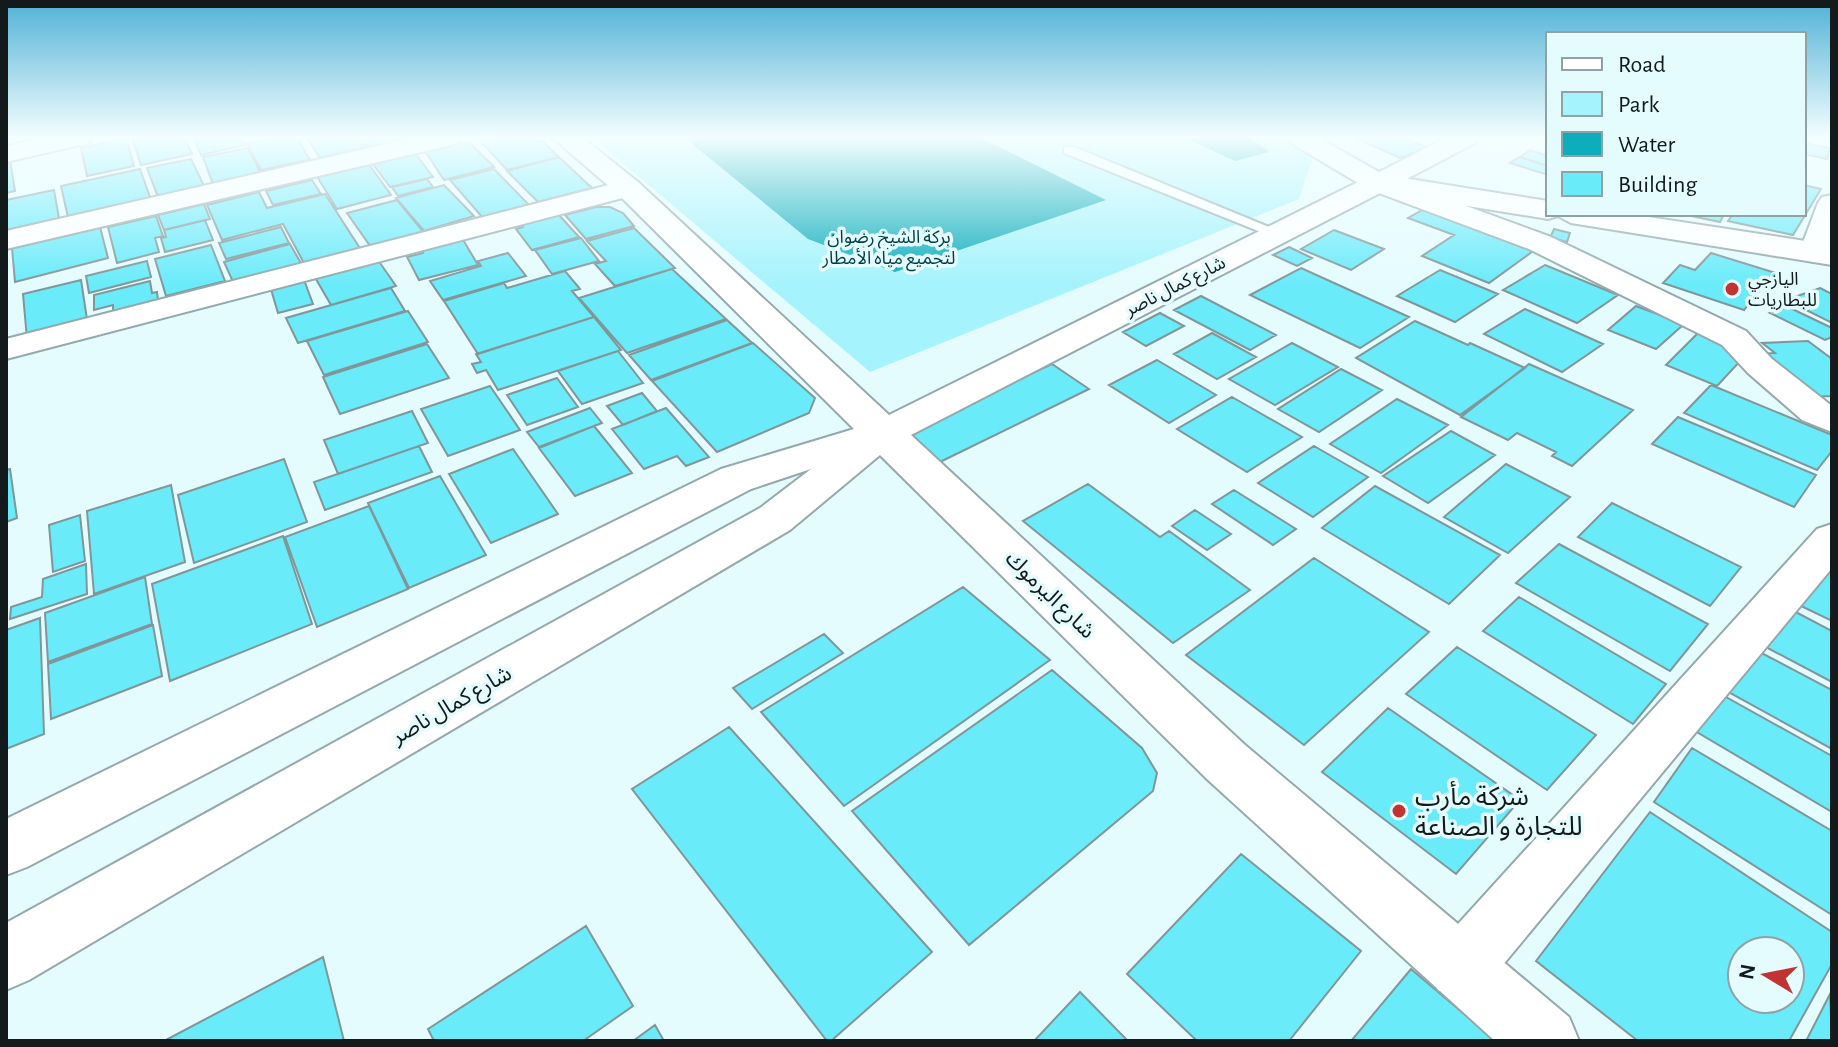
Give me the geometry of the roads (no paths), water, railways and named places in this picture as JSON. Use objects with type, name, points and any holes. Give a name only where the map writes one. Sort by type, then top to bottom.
[{"type":"street","points":[[6,240],[236,187]]},
{"type":"street","name":"شارع كمال ناصر","points":[[6,848],[736,479],[884,433],[1370,187]]},
{"type":"street","points":[[1388,187],[1540,243],[1734,338],[1760,366],[1815,412],[1832,421]]},
{"type":"street","points":[[1402,187],[1546,210]]},
{"type":"street","points":[[6,349],[628,188]]},
{"type":"street","name":"شارع اليرموك","points":[[628,188],[1226,762],[1545,1041]]},
{"type":"street","points":[[1584,216],[1823,254],[1832,203]]},
{"type":"street","name":"شارع كمال ناصر","points":[[6,958],[775,519],[884,433]]},
{"type":"street","points":[[1460,968],[1832,539]]},
{"type":"lane","points":[[1161,187],[1278,234]]},
{"type":"water","points":[[745,187],[1080,187],[1106,200],[895,272],[808,239]]},
{"type":"place","name":"اليازجي للبطاريات","points":[[1732,289]]},
{"type":"place","name":"شركة مأرب للتجارة و الصناعة","points":[[1399,811]]},
{"type":"park label","name":"بركة الشيخ رضوان لتجميع مياه الأمطار","points":[[889,247]]}]
